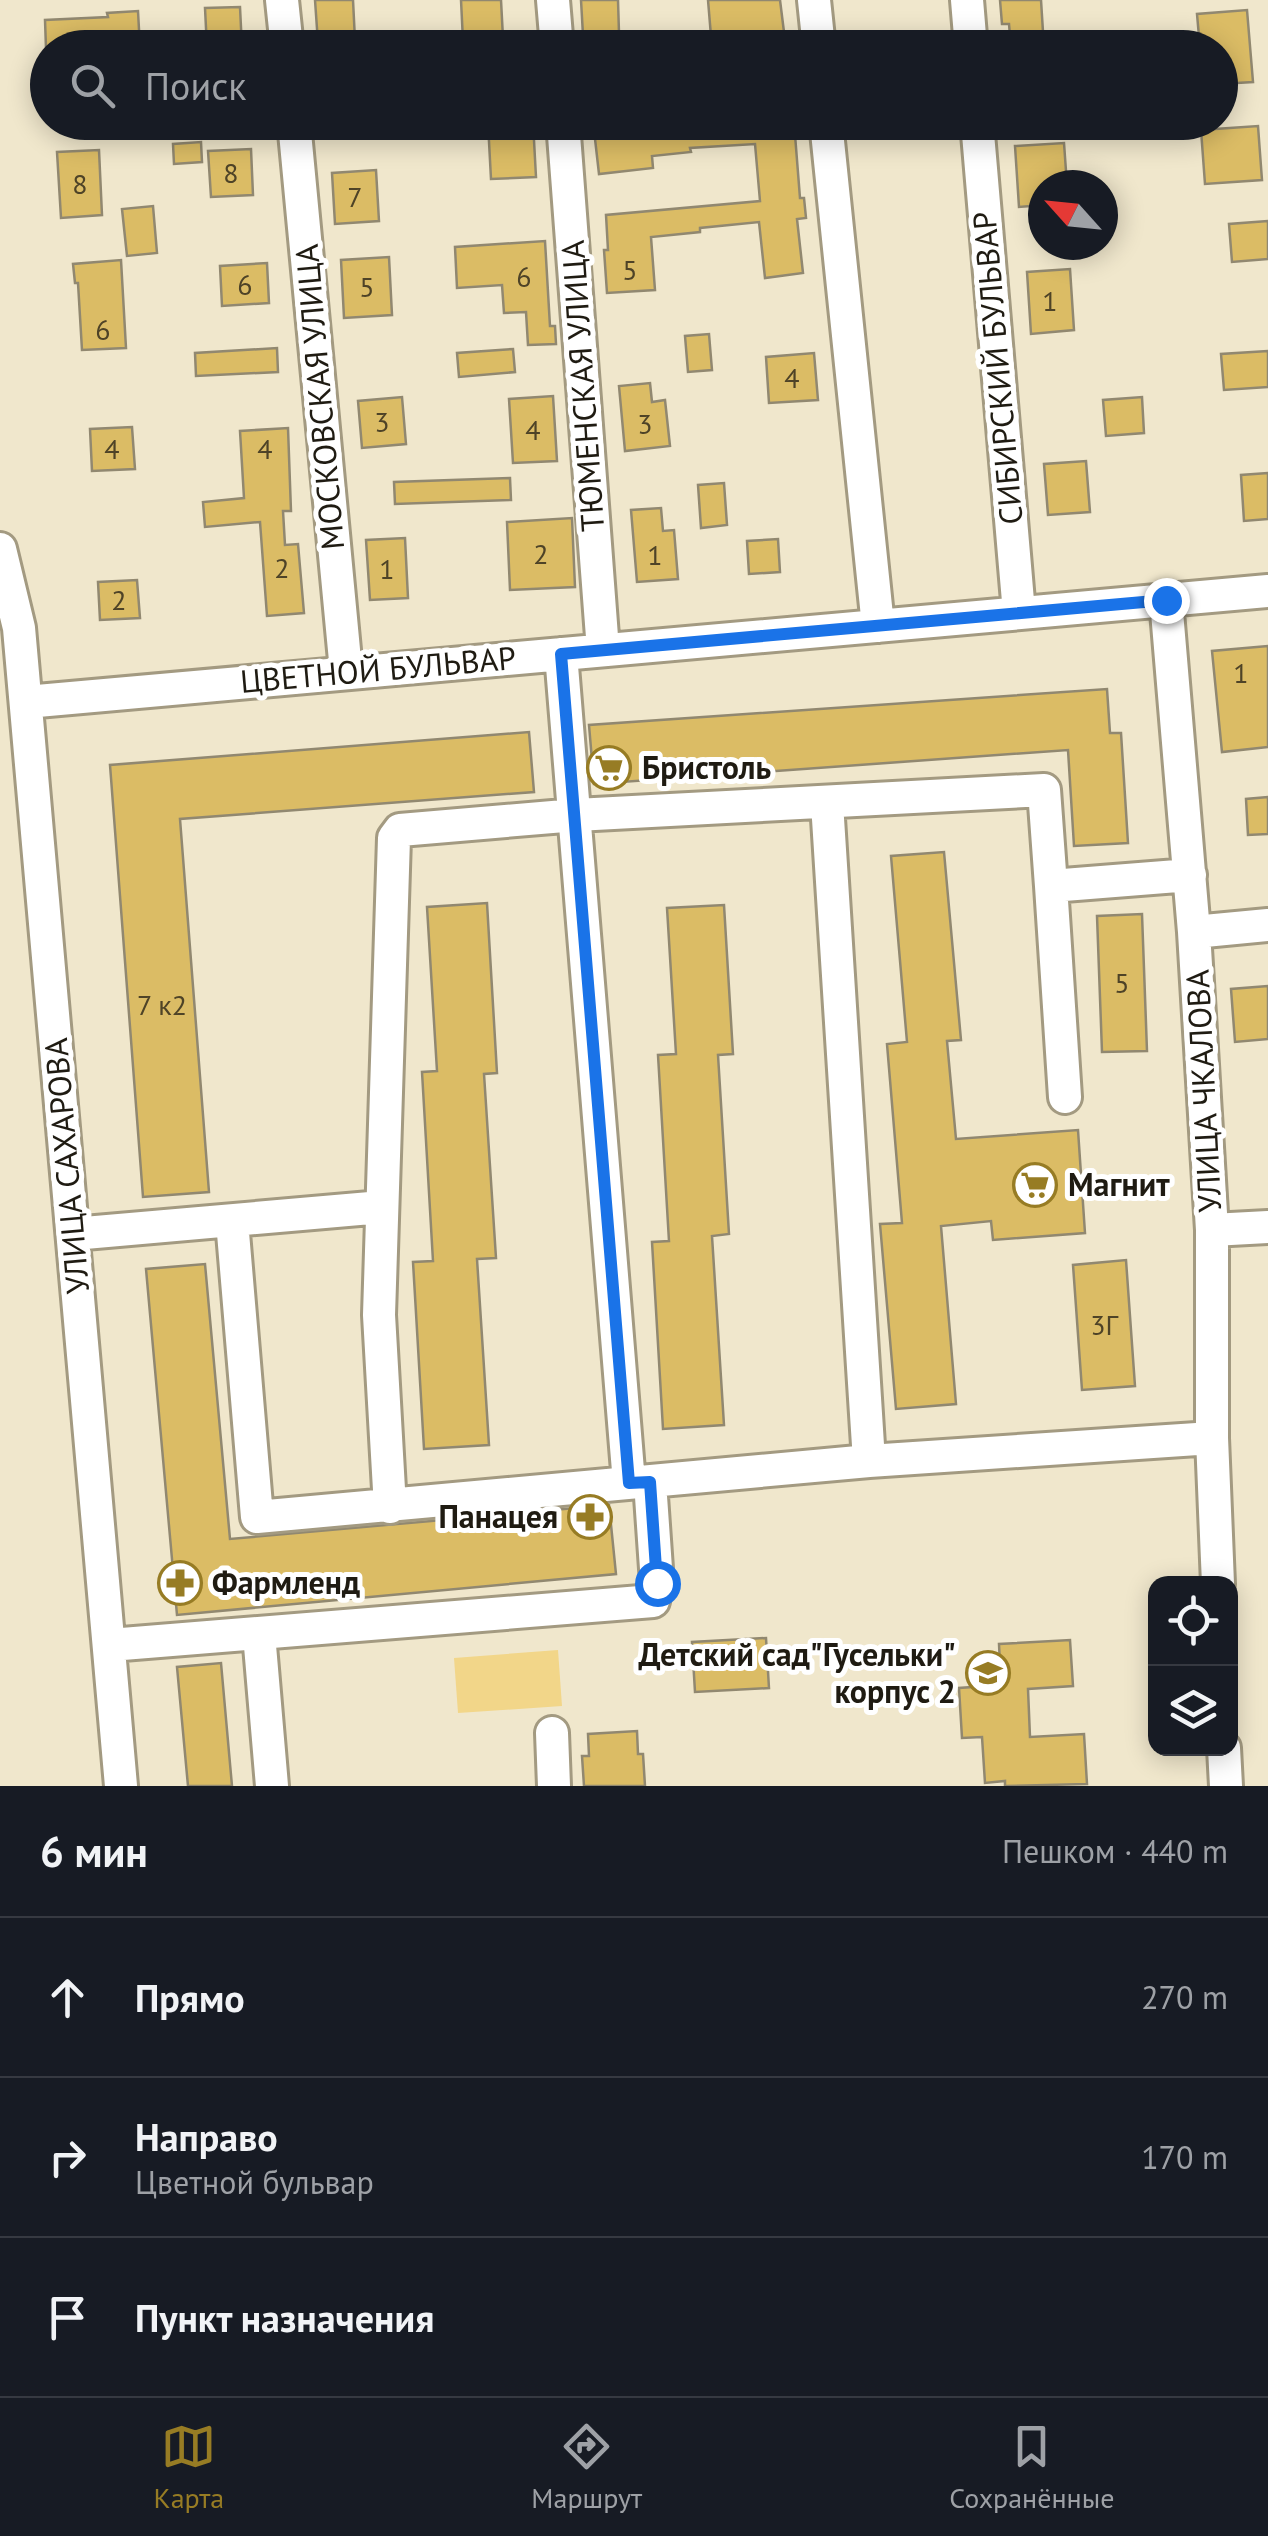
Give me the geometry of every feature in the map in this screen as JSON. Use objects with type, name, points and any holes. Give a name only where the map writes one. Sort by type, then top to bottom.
[{"type":"street","points":[[282,0],[285,30]]},
{"type":"street","points":[[554,0],[556,30]]},
{"type":"street","points":[[814,0],[816,30]]},
{"type":"street","points":[[966,0],[969,30]]},
{"type":"street","name":"МОСКОВСКАЯ УЛИЦА","points":[[296,140],[346,672]]},
{"type":"street","name":"ТЮМЕНСКАЯ УЛИЦА","points":[[564,140],[604,650]]},
{"type":"street","points":[[828,140],[878,626]]},
{"type":"street","name":"СИБИРСКИЙ БУЛЬВАР","points":[[979,140],[1019,613]]},
{"type":"street","name":"УЛИЦА САХАРОВА","points":[[0,549],[19,628],[121,1786]]},
{"type":"street","name":"ЦВЕТНОЙ БУЛЬВАР","points":[[26,702],[1268,591]]},
{"type":"street","name":"УЛИЦА ЧКАЛОВА","points":[[1166,600],[1190,875],[1212,1230],[1212,1438],[1218,1576]]},
{"type":"street","points":[[110,1644],[653,1601],[657,1583],[639,1482],[561,654]]},
{"type":"street","points":[[390,1507],[379,1315],[394,838],[400,830],[576,815],[1044,790],[1066,1097]]},
{"type":"street","points":[[827,803],[869,1460]]},
{"type":"street","points":[[1051,886],[1190,875]]},
{"type":"street","points":[[1194,932],[1268,926]]},
{"type":"street","points":[[73,1234],[382,1207]]},
{"type":"street","points":[[232,1221],[257,1517],[869,1460],[1212,1438]]},
{"type":"street","points":[[1212,1230],[1268,1227]]},
{"type":"street","points":[[259,1634],[272,1786]]},
{"type":"street","points":[[552,1733],[554,1786]]},
{"type":"street","points":[[1224,1756],[1226,1786]]},
{"type":"shaded area","points":[[558,1650],[562,1706],[458,1713],[454,1658]]},
{"type":"building","points":[[315,0],[353,0],[354,30],[317,30]]},
{"type":"building","points":[[461,0],[501,0],[503,30],[462,30]]},
{"type":"building","points":[[581,0],[618,0],[619,30],[583,30]]},
{"type":"building","points":[[708,0],[780,0],[784,30],[710,30]]},
{"type":"building","points":[[1000,0],[1041,0],[1043,30],[1010,30],[1009,24],[1002,24]]},
{"type":"building","points":[[240,7],[241,30],[206,30],[205,8]]},
{"type":"building","points":[[1247,10],[1253,82],[1238,83],[1238,30],[1198,30],[1197,14]]},
{"type":"building","points":[[138,11],[139,30],[45,30],[45,20],[108,17],[107,13]]},
{"type":"building","points":[[1258,126],[1262,180],[1205,184],[1202,140],[1238,140],[1238,127]]},
{"type":"building","points":[[489,140],[534,140],[536,177],[491,179]]},
{"type":"building","points":[[595,140],[795,140],[800,198],[804,198],[806,218],[797,219],[803,273],[765,278],[759,222],[700,228],[700,232],[651,237],[655,290],[607,293],[606,215],[760,201],[755,144],[690,148],[691,152],[652,156],[653,168],[599,174]]},
{"type":"building","points":[[201,142],[202,162],[174,164],[173,144]]},
{"type":"building","points":[[1064,143],[1066,170],[1028,170],[1028,206],[1019,207],[1015,146]]},
{"type":"building","points":[[251,149],[253,195],[211,197],[208,151]]},
{"type":"building","points":[[99,150],[102,215],[61,218],[57,152]]},
{"type":"building","points":[[376,170],[379,221],[335,224],[332,173]]},
{"type":"building","points":[[153,206],[157,253],[127,256],[122,209]]},
{"type":"building","points":[[1268,221],[1268,259],[1232,262],[1229,224]]},
{"type":"building","points":[[545,241],[550,326],[555,326],[556,344],[528,345],[526,312],[504,313],[502,285],[457,288],[455,247]]},
{"type":"building","points":[[389,257],[392,315],[344,318],[341,260]]},
{"type":"building","points":[[121,260],[126,348],[82,350],[73,264]]},
{"type":"building","points":[[267,263],[269,303],[222,306],[220,266]]},
{"type":"building","points":[[1070,269],[1074,330],[1031,334],[1027,272]]},
{"type":"building","points":[[709,334],[712,370],[688,372],[685,336]]},
{"type":"building","points":[[277,348],[278,372],[196,376],[195,353]]},
{"type":"building","points":[[513,349],[515,372],[459,377],[457,353]]},
{"type":"building","points":[[1268,351],[1268,387],[1224,390],[1221,354]]},
{"type":"building","points":[[814,353],[818,400],[769,403],[766,357]]},
{"type":"building","points":[[650,383],[652,402],[665,400],[670,446],[625,451],[619,386]]},
{"type":"building","points":[[553,396],[557,461],[513,463],[509,399]]},
{"type":"building","points":[[402,397],[406,444],[362,448],[358,401]]},
{"type":"building","points":[[1142,397],[1144,433],[1106,436],[1103,400]]},
{"type":"building","points":[[132,427],[135,469],[92,471],[90,429]]},
{"type":"building","points":[[288,428],[291,511],[283,511],[285,545],[298,544],[304,613],[267,616],[260,522],[205,527],[203,502],[244,498],[240,431]]},
{"type":"building","points":[[1086,461],[1090,512],[1048,515],[1044,464]]},
{"type":"building","points":[[1268,473],[1268,519],[1244,521],[1241,475]]},
{"type":"building","points":[[510,478],[511,500],[395,504],[394,482]]},
{"type":"building","points":[[724,483],[727,525],[701,528],[698,485]]},
{"type":"building","points":[[661,508],[663,531],[674,530],[678,579],[637,582],[631,510]]},
{"type":"building","points":[[572,518],[575,587],[510,590],[507,522]]},
{"type":"building","points":[[405,538],[408,598],[370,600],[366,540]]},
{"type":"building","points":[[778,539],[780,572],[749,574],[747,541]]},
{"type":"building","points":[[137,580],[140,618],[100,620],[98,582]]},
{"type":"building","points":[[1268,646],[1268,747],[1222,752],[1212,651]]},
{"type":"building","points":[[1107,689],[1110,733],[1121,733],[1128,843],[1074,846],[1068,750],[594,784],[589,725]]},
{"type":"building","points":[[529,732],[534,792],[180,819],[209,1192],[143,1197],[110,765]]},
{"type":"building","points":[[1268,797],[1268,834],[1248,835],[1246,799]]},
{"type":"building","points":[[944,852],[961,1040],[947,1041],[956,1139],[1078,1130],[1085,1233],[993,1240],[991,1221],[941,1226],[956,1404],[896,1409],[880,1224],[902,1223],[887,1044],[907,1042],[891,856]]},
{"type":"building","points":[[487,903],[497,1073],[484,1074],[496,1258],[477,1259],[489,1445],[424,1449],[413,1262],[433,1261],[422,1072],[437,1071],[427,907]]},
{"type":"building","points":[[724,905],[733,1054],[718,1055],[729,1234],[712,1236],[724,1425],[663,1429],[652,1242],[669,1241],[658,1055],[676,1054],[667,908]]},
{"type":"building","points":[[1142,914],[1147,1051],[1102,1052],[1097,916]]},
{"type":"building","points":[[1268,986],[1268,1039],[1235,1042],[1231,989]]},
{"type":"building","points":[[1126,1260],[1135,1386],[1082,1390],[1073,1265]]},
{"type":"building","points":[[205,1264],[230,1539],[609,1505],[616,1574],[177,1615],[146,1269]]},
{"type":"building","points":[[766,1638],[769,1688],[695,1692],[692,1642]]},
{"type":"building","points":[[1070,1640],[1073,1686],[1028,1689],[1030,1737],[1084,1734],[1087,1784],[985,1783],[982,1737],[962,1738],[959,1688],[1001,1685],[999,1644]]},
{"type":"building","points":[[221,1663],[232,1786],[188,1786],[177,1667]]},
{"type":"building","points":[[637,1731],[645,1786],[584,1786],[582,1756],[589,1756],[588,1734]]},
{"type":"place","name":"Бристоль","points":[[609,768]]},
{"type":"place","name":"Магнит","points":[[1035,1185]]},
{"type":"place","name":"Панацея","points":[[590,1517]]},
{"type":"place","name":"Фармленд","points":[[180,1583]]},
{"type":"place","name":"Детский сад\"Гусельки\" корпус 2","points":[[988,1673]]},
{"type":"route","points":[[657,1583],[650,1482],[629,1483],[561,654],[1166,600]]}]
